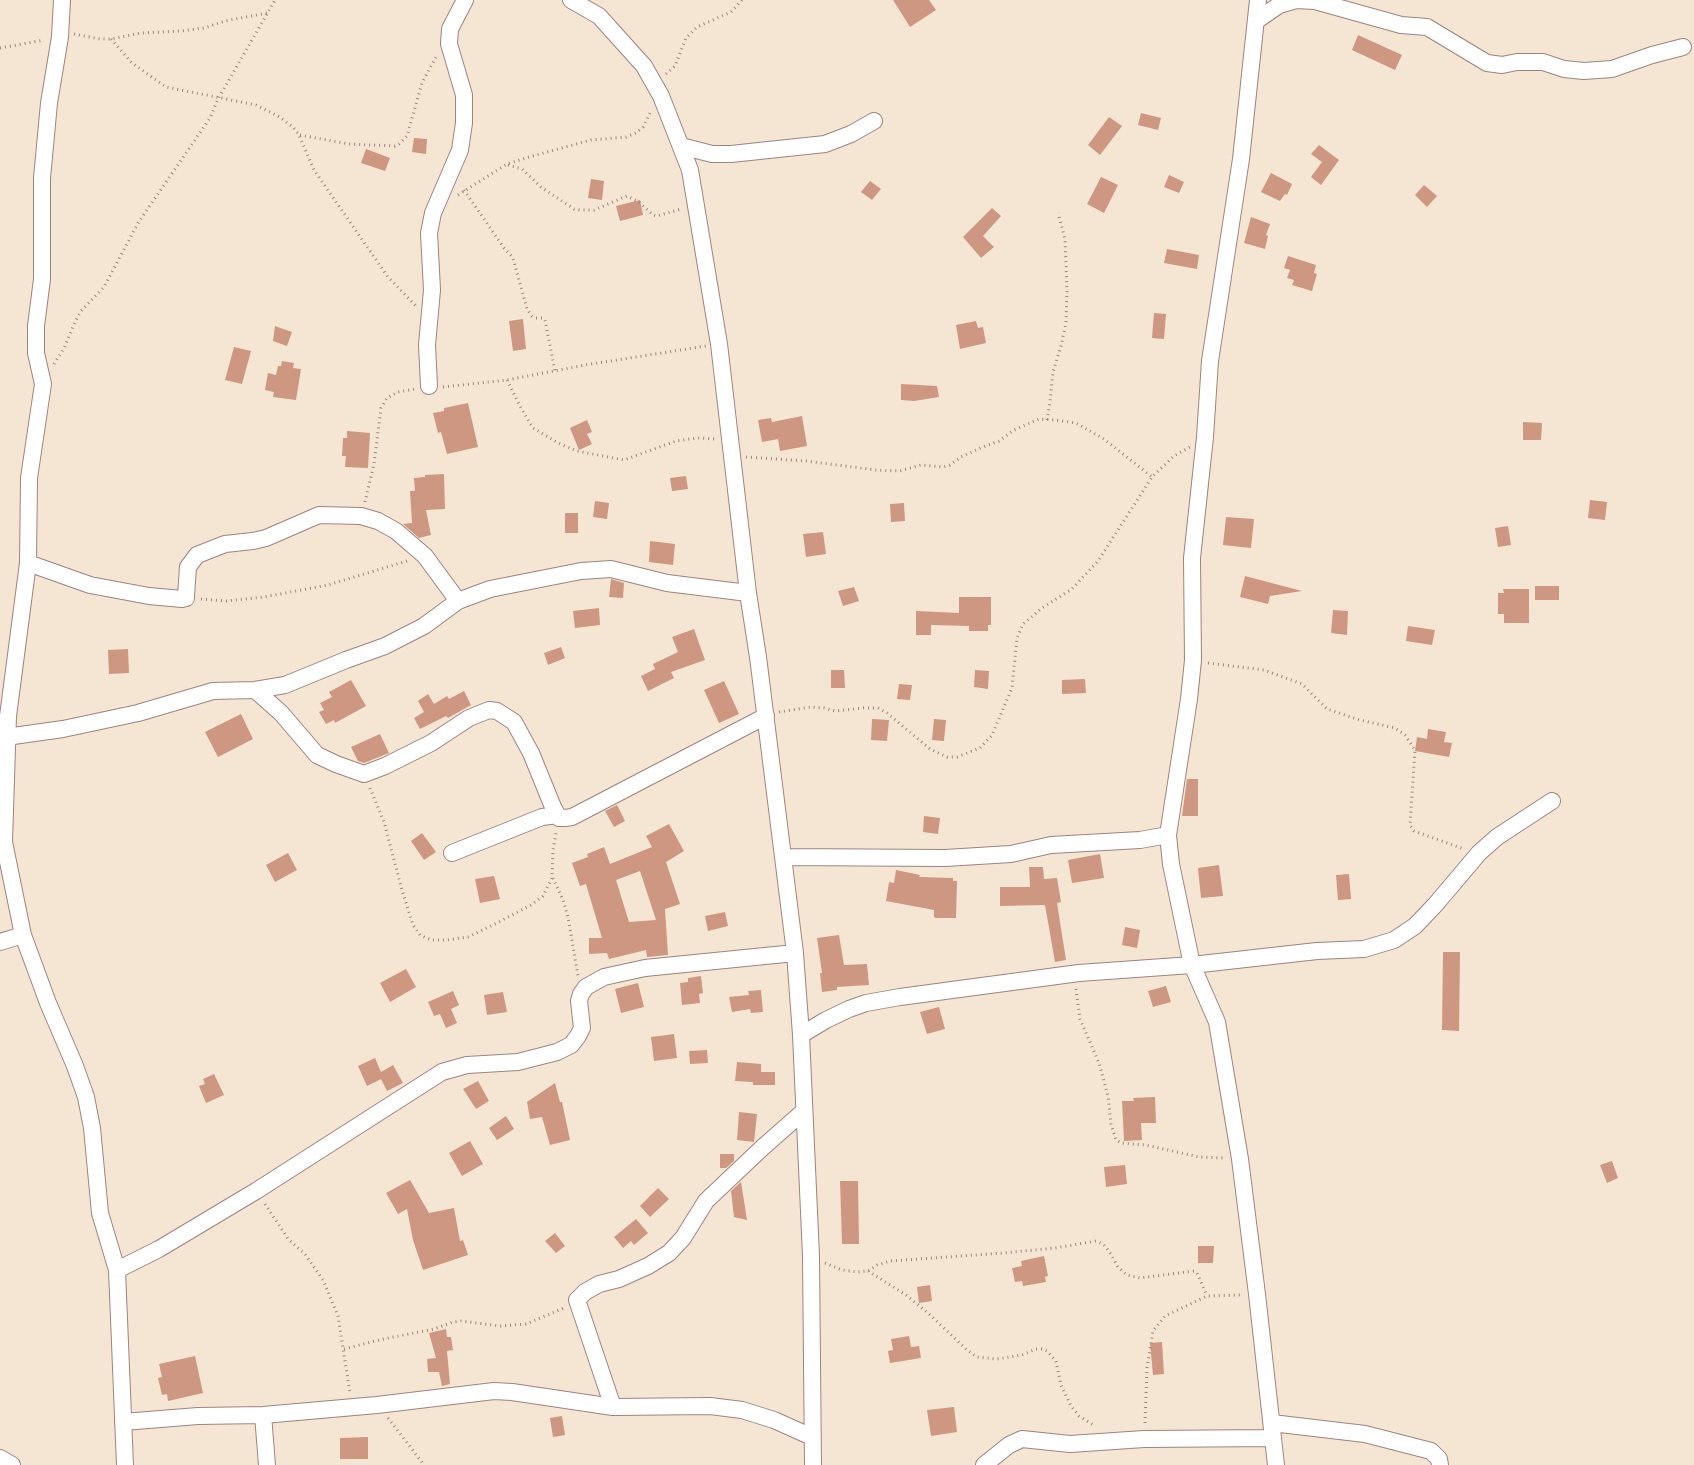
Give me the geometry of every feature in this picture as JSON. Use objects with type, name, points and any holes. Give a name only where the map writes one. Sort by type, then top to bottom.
[{"type":"street","points":[[62,0],[60,37],[50,103],[42,178],[42,279],[36,326],[36,353],[43,384],[30,478],[28,563],[5,705],[4,842],[23,935],[48,1003],[75,1066],[86,1097],[92,1128],[100,1213],[117,1270],[123,1463]]},
{"type":"street","points":[[429,386],[426,345],[432,290],[429,233],[433,213],[460,150],[464,123],[464,95],[449,44],[450,30],[465,0]]},
{"type":"street","points":[[571,0],[599,16],[644,66],[661,96],[690,170],[719,344],[748,593],[758,657],[795,953],[801,1035],[811,1256],[813,1465]]},
{"type":"street","points":[[1258,0],[1241,159],[1210,361],[1205,437],[1192,558],[1193,660],[1189,699],[1168,835],[1192,965],[1217,1022],[1240,1159],[1258,1294],[1267,1395],[1276,1465]]},
{"type":"street","points":[[1256,22],[1279,6],[1296,0],[1315,1],[1401,25],[1427,27],[1487,63],[1502,65],[1517,62],[1543,62],[1564,69],[1584,71],[1612,69],[1652,55],[1683,47]]},
{"type":"street","points":[[681,146],[712,154],[731,154],[825,144],[851,134],[874,121]]},
{"type":"street","points":[[28,563],[90,585],[149,596],[182,599],[186,598],[188,567],[197,554],[224,544],[253,542],[266,538],[319,515],[361,516],[378,521],[396,532],[425,556],[458,601]]},
{"type":"street","points":[[6,737],[63,729],[120,717],[213,691],[255,690],[285,685],[385,646],[424,626],[458,601],[490,589],[581,571],[611,569],[667,583],[748,593]]},
{"type":"street","points":[[255,690],[281,712],[317,755],[364,774],[385,766],[431,742],[469,718],[489,710],[497,711],[514,722],[531,753],[558,816]]},
{"type":"street","points":[[452,853],[542,817],[572,817],[765,715]]},
{"type":"street","points":[[801,1035],[849,1008],[900,997],[1079,973],[1192,965],[1317,951],[1364,949],[1394,940],[1415,926],[1479,853],[1497,837],[1552,801]]},
{"type":"street","points":[[784,857],[945,858],[1010,854],[1051,845],[1140,840],[1168,835]]},
{"type":"street","points":[[0,942],[23,935]]},
{"type":"street","points":[[117,1270],[159,1249],[256,1191],[442,1072],[466,1065],[518,1062],[557,1052],[571,1045],[582,1028],[579,1001],[581,994],[586,987],[604,977],[645,968],[795,953]]},
{"type":"street","points":[[613,1407],[578,1300],[585,1292],[599,1284],[619,1279],[648,1266],[669,1253],[684,1238],[706,1201],[804,1111]]},
{"type":"street","points":[[123,1422],[198,1416],[262,1415],[377,1405],[494,1391],[613,1407],[710,1406],[742,1410],[774,1420],[812,1437]]},
{"type":"street","points":[[262,1415],[267,1465]]},
{"type":"street","points":[[984,1465],[1009,1445],[1022,1439],[1070,1444],[1273,1431],[1365,1434],[1431,1451],[1439,1459],[1440,1465]]},
{"type":"street","points":[[0,1458],[12,1465]]},
{"type":"path","points":[[43,384],[64,348],[81,311],[104,288],[138,223],[210,118],[218,99],[275,0]]},
{"type":"path","points":[[651,80],[666,74],[675,66],[686,38],[697,27],[731,12],[742,0]]},
{"type":"path","points":[[0,48],[73,34],[111,39],[141,33],[204,28],[225,21],[267,13]]},
{"type":"path","points":[[111,39],[132,62],[166,87],[218,99],[256,105],[278,116],[293,127],[299,135],[314,170],[388,277],[430,320]]},
{"type":"path","points":[[299,135],[349,144],[395,146],[399,144],[407,136],[422,83],[438,52]]},
{"type":"path","points":[[457,196],[507,164],[574,144],[597,139],[608,140],[626,137],[636,133],[644,127],[648,115],[661,96]]},
{"type":"path","points":[[507,164],[522,169],[541,187],[574,209],[594,210],[627,196],[639,202],[653,215],[657,216],[696,205]]},
{"type":"path","points":[[464,190],[513,258],[527,309],[535,318],[543,318],[545,320],[555,372]]},
{"type":"path","points":[[1046,420],[1053,372],[1066,323],[1065,239],[1058,212]]},
{"type":"path","points":[[361,516],[374,464],[381,408],[387,398],[398,392],[429,386],[450,387],[507,380],[585,365],[719,344]]},
{"type":"path","points":[[507,380],[533,428],[558,443],[577,451],[624,460],[676,441],[697,438],[713,439],[732,449],[876,470],[900,471],[921,465],[943,467],[978,449],[999,441],[1014,430],[1039,419],[1076,423],[1104,439],[1152,477]]},
{"type":"path","points":[[765,715],[811,707],[835,711],[878,708],[887,713],[930,749],[947,757],[957,757],[980,748],[992,735],[1012,688],[1017,638],[1023,624],[1042,608],[1072,589],[1098,561],[1152,477],[1174,456],[1205,437]]},
{"type":"path","points":[[186,598],[226,600],[264,597],[328,586],[425,556]]},
{"type":"path","points":[[1193,660],[1234,668],[1264,670],[1302,684],[1327,709],[1360,720],[1395,728],[1405,735],[1415,750],[1410,826],[1414,831],[1424,835],[1479,853]]},
{"type":"path","points":[[364,774],[384,822],[413,925],[420,936],[431,940],[468,937],[497,924],[542,896],[552,878],[553,850],[558,816]]},
{"type":"path","points":[[552,878],[563,900],[568,917],[581,994]]},
{"type":"path","points":[[1079,973],[1076,993],[1080,1019],[1099,1062],[1108,1096],[1111,1124],[1116,1140],[1121,1143],[1146,1145],[1199,1157],[1240,1159]]},
{"type":"path","points":[[256,1191],[289,1240],[305,1254],[323,1280],[338,1316],[352,1407]]},
{"type":"path","points":[[811,1256],[842,1270],[858,1272],[868,1271],[877,1265],[890,1261],[1004,1253],[1055,1248],[1096,1241],[1103,1244],[1118,1267],[1127,1275],[1140,1278],[1194,1271],[1197,1273],[1207,1296]]},
{"type":"path","points":[[868,1271],[906,1295],[977,1357],[997,1359],[1022,1355],[1036,1349],[1046,1351],[1056,1361],[1061,1385],[1071,1406],[1079,1416],[1116,1441]]},
{"type":"path","points":[[1144,1439],[1147,1368],[1153,1331],[1165,1316],[1207,1296],[1258,1294]]},
{"type":"path","points":[[344,1349],[434,1329],[453,1322],[462,1321],[501,1326],[526,1324],[556,1312],[578,1300]]},
{"type":"path","points":[[377,1405],[424,1465]]},
{"type":"building","points":[[893,0],[929,0],[936,10],[910,27]]},
{"type":"building","points":[[1358,35],[1402,55],[1395,70],[1352,50]]},
{"type":"building","points":[[1141,113],[1161,118],[1158,130],[1138,125]]},
{"type":"building","points":[[1109,117],[1122,126],[1100,155],[1088,145]]},
{"type":"building","points":[[414,138],[427,139],[426,154],[412,152]]},
{"type":"building","points":[[1319,145],[1339,160],[1321,185],[1311,177],[1322,162],[1311,154]]},
{"type":"building","points":[[366,149],[390,158],[385,171],[361,163]]},
{"type":"building","points":[[1271,173],[1292,184],[1287,195],[1285,194],[1280,201],[1261,192]]},
{"type":"building","points":[[1169,175],[1184,182],[1179,193],[1164,187]]},
{"type":"building","points":[[1101,177],[1118,185],[1104,213],[1087,204]]},
{"type":"building","points":[[591,179],[604,181],[602,200],[588,198]]},
{"type":"building","points":[[870,181],[881,189],[872,200],[861,192]]},
{"type":"building","points":[[1424,185],[1437,196],[1427,207],[1415,195]]},
{"type":"building","points":[[640,200],[643,215],[620,221],[616,206]]},
{"type":"building","points":[[992,208],[1001,216],[983,236],[994,247],[981,258],[963,237]]},
{"type":"building","points":[[1251,217],[1270,224],[1266,235],[1268,236],[1265,249],[1244,243]]},
{"type":"building","points":[[1167,249],[1199,255],[1197,269],[1164,263]]},
{"type":"building","points":[[1288,256],[1316,265],[1314,273],[1317,274],[1312,291],[1292,285],[1294,280],[1287,278],[1290,270],[1284,268]]},
{"type":"building","points":[[1154,313],[1166,314],[1164,339],[1152,338]]},
{"type":"building","points":[[523,319],[526,349],[513,351],[509,321]]},
{"type":"building","points":[[976,321],[978,328],[983,327],[986,343],[960,349],[956,325]]},
{"type":"building","points":[[275,326],[292,332],[287,346],[273,341]]},
{"type":"building","points":[[234,347],[251,351],[242,384],[225,380]]},
{"type":"building","points":[[282,361],[294,363],[293,368],[301,369],[296,400],[273,397],[274,392],[265,390],[268,373],[276,375],[278,366],[281,366]]},
{"type":"building","points":[[901,384],[937,386],[939,397],[914,401],[901,400]]},
{"type":"building","points":[[468,403],[478,447],[447,454],[441,432],[438,433],[433,413],[444,411],[444,408]]},
{"type":"building","points":[[802,416],[807,446],[780,451],[778,439],[762,442],[758,420],[771,418],[772,422]]},
{"type":"building","points":[[587,420],[592,432],[587,434],[592,444],[579,450],[570,428]]},
{"type":"building","points":[[1523,422],[1542,423],[1541,440],[1523,440]]},
{"type":"building","points":[[347,431],[370,433],[368,468],[345,467],[346,456],[342,456],[343,438],[347,438]]},
{"type":"building","points":[[444,474],[445,509],[426,510],[431,535],[419,538],[403,524],[412,523],[410,491],[415,491],[414,478],[425,477],[425,475]]},
{"type":"building","points":[[686,476],[688,489],[672,491],[670,478]]},
{"type":"building","points":[[1590,500],[1607,502],[1605,520],[1588,518]]},
{"type":"building","points":[[595,501],[609,503],[607,519],[593,517]]},
{"type":"building","points":[[904,503],[905,521],[891,522],[890,504]]},
{"type":"building","points":[[565,513],[578,513],[578,533],[565,533]]},
{"type":"building","points":[[1226,517],[1254,519],[1251,548],[1223,545]]},
{"type":"building","points":[[1508,526],[1511,545],[1498,547],[1495,528]]},
{"type":"building","points":[[823,532],[826,554],[806,557],[803,534]]},
{"type":"building","points":[[650,541],[675,544],[673,565],[649,562]]},
{"type":"building","points":[[1245,576],[1302,591],[1270,596],[1268,604],[1240,597]]},
{"type":"building","points":[[611,579],[624,583],[623,598],[609,597]]},
{"type":"building","points":[[1535,586],[1559,586],[1559,600],[1535,600]]},
{"type":"building","points":[[854,587],[859,601],[843,606],[838,591]]},
{"type":"building","points":[[1503,589],[1529,589],[1529,623],[1504,623],[1504,614],[1498,614],[1498,593],[1504,593]]},
{"type":"building","points":[[959,597],[991,597],[991,625],[988,625],[988,631],[969,631],[969,626],[931,625],[931,635],[916,635],[916,611],[959,613]]},
{"type":"building","points":[[599,608],[600,625],[575,628],[573,611]]},
{"type":"building","points":[[1333,610],[1348,611],[1347,635],[1331,633]]},
{"type":"building","points":[[1408,626],[1435,630],[1432,645],[1406,641]]},
{"type":"building","points":[[694,629],[705,660],[671,672],[674,678],[648,691],[641,676],[655,669],[653,664],[678,652],[672,637]]},
{"type":"building","points":[[561,647],[565,658],[548,665],[544,653]]},
{"type":"building","points":[[128,649],[129,673],[109,674],[108,650]]},
{"type":"building","points":[[831,670],[844,670],[845,688],[831,688]]},
{"type":"building","points":[[975,670],[989,671],[988,689],[974,687]]},
{"type":"building","points":[[1085,679],[1086,693],[1062,694],[1062,680]]},
{"type":"building","points":[[351,680],[366,706],[335,723],[334,720],[326,724],[319,712],[324,710],[320,703],[332,697],[329,692]]},
{"type":"building","points":[[724,681],[739,714],[719,723],[704,690]]},
{"type":"building","points":[[899,684],[912,685],[910,700],[897,699]]},
{"type":"building","points":[[464,691],[471,705],[448,718],[446,716],[420,729],[414,718],[424,712],[418,701],[428,694],[434,704],[447,696],[449,699]]},
{"type":"building","points":[[241,714],[253,739],[218,757],[205,732]]},
{"type":"building","points":[[872,719],[889,720],[887,741],[871,740]]},
{"type":"building","points":[[934,719],[946,720],[944,741],[932,740]]},
{"type":"building","points":[[1428,729],[1446,732],[1444,742],[1452,743],[1449,757],[1415,751],[1417,737],[1427,739]]},
{"type":"building","points":[[380,734],[389,753],[364,763],[358,761],[351,747]]},
{"type":"building","points":[[1187,779],[1198,779],[1198,816],[1182,816]]},
{"type":"building","points":[[617,805],[625,821],[614,827],[605,811]]},
{"type":"building","points":[[924,816],[940,818],[938,834],[923,832]]},
{"type":"building","points":[[669,824],[684,851],[666,862],[680,904],[665,909],[668,955],[647,957],[646,950],[609,959],[607,953],[589,954],[589,938],[602,938],[586,884],[580,886],[572,863],[588,857],[587,854],[604,847],[610,864],[652,847],[646,836]],"holes":[[[640,871],[656,920],[629,922],[616,880]]]},
{"type":"building","points":[[422,833],[436,852],[424,860],[411,841]]},
{"type":"building","points":[[288,853],[297,870],[275,882],[266,865]]},
{"type":"building","points":[[1100,854],[1104,878],[1072,883],[1068,860]]},
{"type":"building","points":[[1219,865],[1223,896],[1201,898],[1198,868]]},
{"type":"building","points":[[1029,867],[1043,867],[1044,879],[1057,878],[1061,902],[1057,903],[1066,960],[1055,962],[1045,905],[1000,906],[1000,887],[1030,887]]},
{"type":"building","points":[[896,870],[920,875],[919,877],[953,878],[953,881],[957,881],[956,918],[936,918],[934,917],[934,910],[886,901],[889,882],[894,883]]},
{"type":"building","points":[[1349,874],[1351,899],[1338,900],[1336,875]]},
{"type":"building","points":[[494,876],[500,899],[480,903],[475,879]]},
{"type":"building","points":[[725,912],[728,926],[708,931],[705,916]]},
{"type":"building","points":[[1125,927],[1140,930],[1137,948],[1122,945]]},
{"type":"building","points":[[839,935],[844,965],[867,964],[869,985],[837,987],[837,990],[822,992],[820,973],[822,973],[817,938]]},
{"type":"building","points":[[1443,952],[1460,952],[1459,1031],[1442,1030]]},
{"type":"building","points":[[406,969],[416,987],[390,1002],[380,983]]},
{"type":"building","points":[[701,976],[703,993],[699,994],[700,1003],[682,1005],[680,983],[688,982],[688,978]]},
{"type":"building","points":[[638,983],[644,1007],[621,1013],[615,989]]},
{"type":"building","points":[[1166,986],[1171,1002],[1153,1007],[1148,991]]},
{"type":"building","points":[[761,990],[763,1012],[751,1013],[750,1009],[732,1012],[729,997],[749,995],[748,991]]},
{"type":"building","points":[[453,991],[459,1005],[451,1009],[457,1023],[446,1028],[440,1014],[434,1016],[428,1002]]},
{"type":"building","points":[[503,992],[507,1012],[487,1015],[484,995]]},
{"type":"building","points":[[939,1007],[945,1029],[927,1034],[920,1012]]},
{"type":"building","points":[[674,1034],[677,1058],[654,1061],[651,1037]]},
{"type":"building","points":[[707,1050],[708,1063],[690,1064],[689,1051]]},
{"type":"building","points":[[375,1058],[381,1072],[393,1065],[403,1083],[387,1091],[381,1079],[367,1086],[358,1066]]},
{"type":"building","points":[[737,1062],[761,1064],[761,1072],[775,1072],[775,1085],[753,1085],[753,1082],[735,1081]]},
{"type":"building","points":[[214,1074],[224,1095],[206,1103],[199,1086],[205,1084],[203,1079]]},
{"type":"building","points":[[478,1081],[489,1101],[476,1109],[463,1089]]},
{"type":"building","points":[[555,1083],[560,1102],[562,1102],[570,1140],[550,1145],[542,1117],[530,1119],[527,1102]]},
{"type":"building","points":[[1155,1097],[1156,1123],[1141,1123],[1142,1140],[1124,1141],[1122,1101],[1134,1101],[1133,1098]]},
{"type":"building","points":[[739,1112],[757,1114],[754,1142],[737,1140]]},
{"type":"building","points":[[506,1116],[514,1129],[497,1140],[489,1128]]},
{"type":"building","points":[[470,1141],[483,1164],[462,1176],[449,1153]]},
{"type":"building","points":[[720,1154],[734,1154],[734,1161],[726,1168],[720,1168]]},
{"type":"building","points":[[1612,1161],[1618,1178],[1607,1183],[1600,1165]]},
{"type":"building","points":[[1125,1165],[1127,1184],[1106,1187],[1104,1167]]},
{"type":"building","points":[[410,1180],[429,1213],[454,1208],[460,1241],[463,1240],[468,1255],[423,1270],[413,1240],[407,1209],[398,1214],[386,1193]]},
{"type":"building","points":[[840,1181],[858,1181],[859,1244],[842,1244]]},
{"type":"building","points":[[741,1182],[747,1220],[734,1217],[731,1191]]},
{"type":"building","points":[[658,1188],[669,1199],[650,1217],[640,1206]]},
{"type":"building","points":[[636,1219],[648,1233],[634,1245],[631,1241],[623,1248],[614,1237]]},
{"type":"building","points":[[555,1233],[565,1246],[556,1253],[545,1241]]},
{"type":"building","points":[[1198,1246],[1214,1246],[1213,1263],[1198,1263]]},
{"type":"building","points":[[1044,1256],[1048,1276],[1045,1277],[1046,1282],[1023,1286],[1022,1281],[1015,1282],[1012,1268],[1022,1266],[1021,1261]]},
{"type":"building","points":[[930,1285],[932,1301],[919,1303],[917,1287]]},
{"type":"building","points":[[446,1329],[447,1337],[451,1337],[453,1350],[447,1351],[450,1384],[442,1386],[439,1372],[428,1372],[427,1359],[436,1358],[429,1333]]},
{"type":"building","points":[[909,1336],[911,1347],[919,1346],[921,1358],[890,1363],[888,1351],[893,1350],[891,1339]]},
{"type":"building","points":[[1162,1342],[1164,1374],[1153,1375],[1150,1343]]},
{"type":"building","points":[[195,1356],[203,1393],[168,1401],[167,1394],[162,1395],[158,1378],[162,1377],[159,1364]]},
{"type":"building","points":[[954,1407],[957,1432],[931,1436],[927,1410]]},
{"type":"building","points":[[562,1416],[565,1435],[553,1437],[550,1418]]},
{"type":"building","points":[[368,1437],[368,1459],[340,1459],[340,1438]]}]
